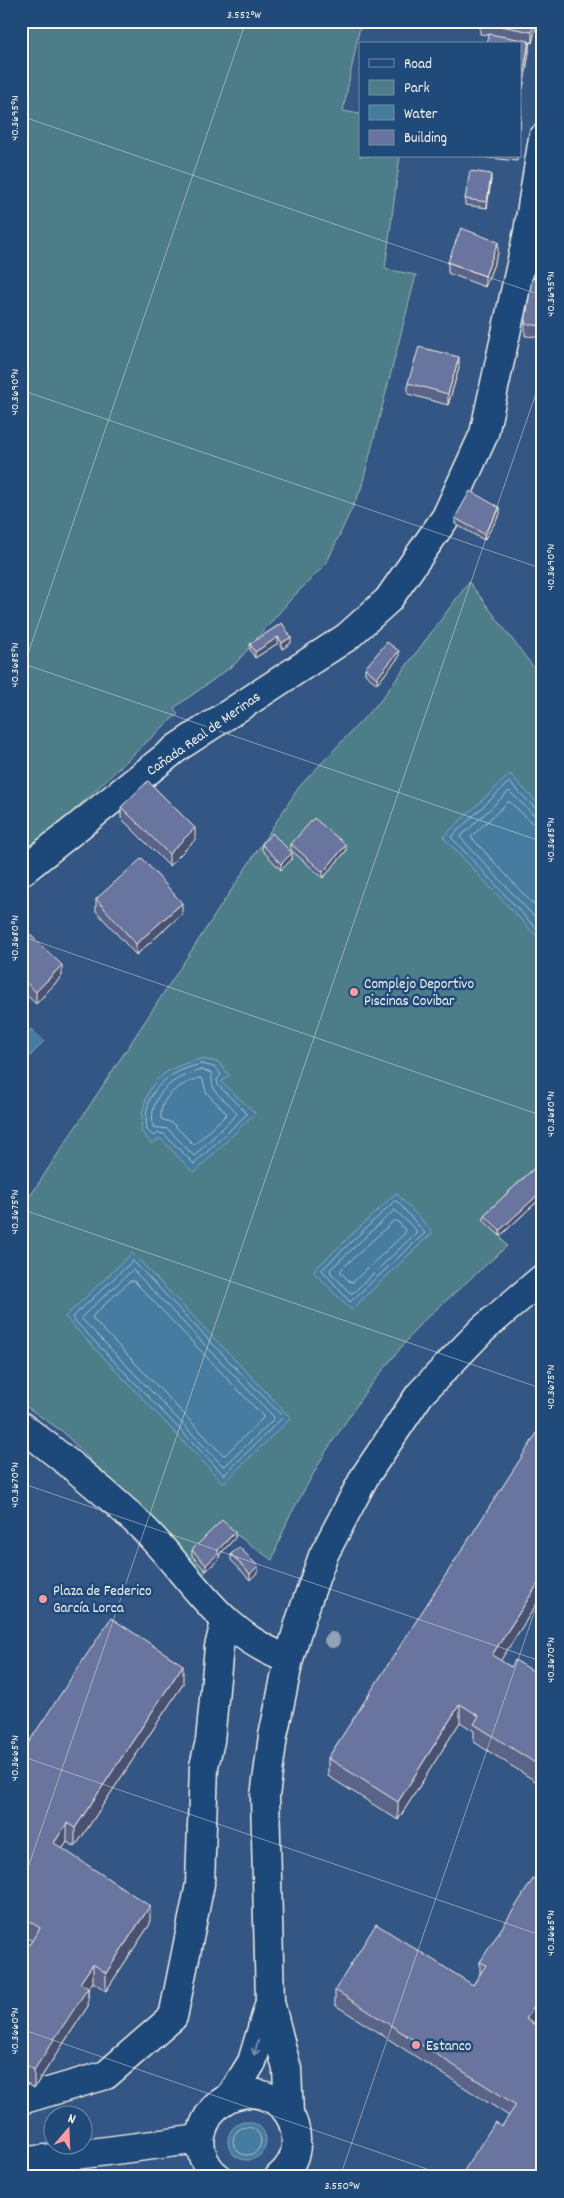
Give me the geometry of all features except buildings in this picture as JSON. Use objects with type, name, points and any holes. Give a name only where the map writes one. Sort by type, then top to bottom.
[{"type":"street","name":"Cañada Real de Merinas","points":[[21,872],[178,747],[346,637],[388,600],[446,517],[484,434],[528,232],[543,138]]},
{"type":"street","points":[[304,2177],[296,2150],[296,2131],[289,2114],[287,2069],[270,2002],[265,1796],[273,1736],[289,1659],[323,1556],[365,1476],[387,1443],[420,1394],[482,1330],[543,1278]]},
{"type":"street","points":[[21,1426],[76,1468],[142,1527],[225,1622],[256,1644],[272,1653],[289,1659]]},
{"type":"street","points":[[21,2100],[106,2075],[173,2017],[200,1884],[204,1766],[210,1741],[220,1647],[225,1622]]},
{"type":"street","points":[[231,2096],[252,2062],[270,2002]]},
{"type":"street","points":[[218,2177],[203,2158],[200,2139],[205,2121],[216,2105],[231,2096],[247,2093],[263,2095],[277,2102],[289,2114]]},
{"type":"street","points":[[21,2162],[200,2139]]},
{"type":"street","points":[[279,2177],[287,2170],[296,2150]]},
{"type":"green space","points":[[21,21],[361,21],[343,111],[359,114],[359,158],[400,158],[385,269],[416,275],[361,489],[326,564],[291,599],[235,664],[174,708],[178,714],[21,860]]},
{"type":"green space","name":"Complejo Deportivo Piscinas Covibar","points":[[469,582],[543,680],[543,1196],[500,1236],[507,1246],[421,1323],[366,1391],[325,1453],[288,1519],[272,1560],[237,1535],[202,1576],[63,1432],[21,1403],[21,1210],[299,787],[380,701]]},
{"type":"water","points":[[510,774],[543,809],[543,943],[443,837]]},
{"type":"water","points":[[31,1029],[44,1041],[21,1066],[21,1040]]},
{"type":"water","points":[[201,1059],[218,1062],[229,1075],[221,1082],[255,1113],[194,1173],[160,1138],[152,1144],[141,1131],[145,1102],[155,1082],[173,1068]]},
{"type":"water","points":[[396,1193],[433,1232],[351,1310],[313,1271]]},
{"type":"water","points":[[132,1253],[291,1418],[223,1483],[65,1317]]},
{"type":"water","points":[[247,2122],[260,2128],[266,2141],[260,2154],[247,2160],[234,2154],[228,2141],[234,2128]]},
{"type":"place","name":"Complejo Deportivo Piscinas Covibar","points":[[354,992]]},
{"type":"place","name":"Plaza de Federico García Lorca","points":[[43,1599]]},
{"type":"place","name":"Estanco","points":[[416,2045]]}]
